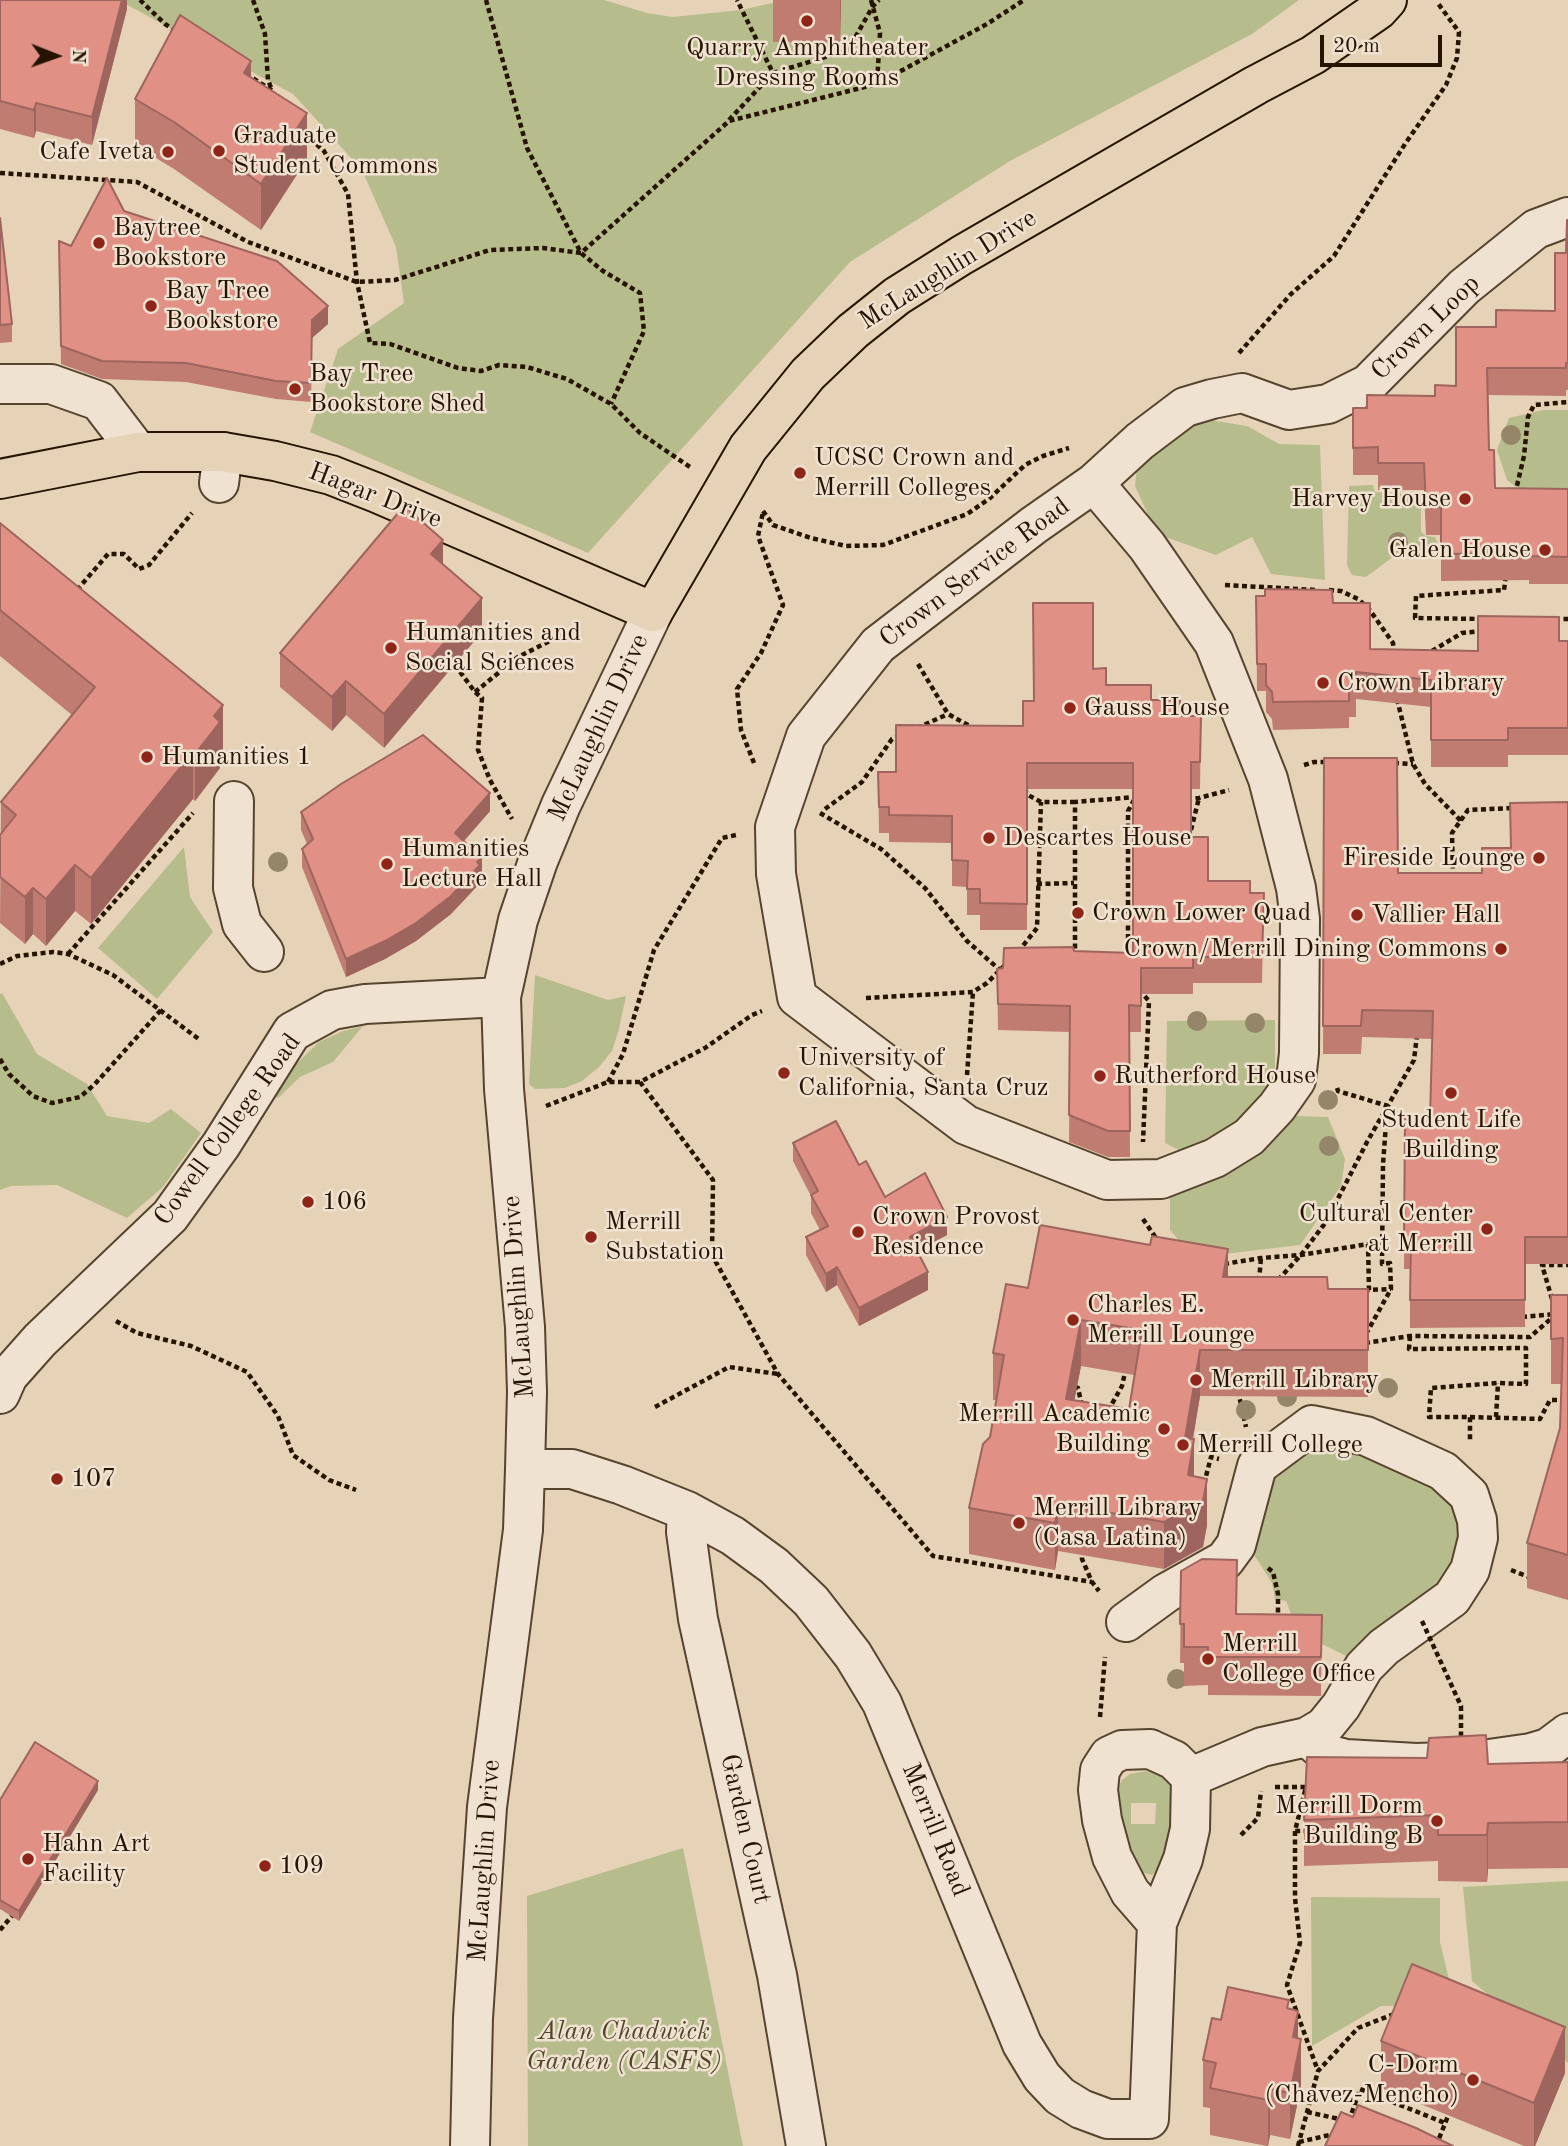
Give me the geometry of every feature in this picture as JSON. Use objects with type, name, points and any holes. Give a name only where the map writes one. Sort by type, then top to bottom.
[{"type":"main road","name":"McLaughlin Drive","points":[[653,612],[748,448],[808,374],[853,331],[897,296],[962,255],[1256,85],[1313,55],[1378,10],[1387,0]]},
{"type":"main road","name":"Hagar Drive","points":[[0,479],[138,452],[221,467],[331,475],[653,612]]},
{"type":"street","name":"Crown Loop","points":[[1094,483],[1140,441],[1185,407],[1242,393],[1290,410],[1328,404],[1368,384],[1464,287],[1536,229],[1568,217]]},
{"type":"street","points":[[0,384],[51,384],[99,401],[138,452]]},
{"type":"street","name":"Crown Service Road","points":[[1094,483],[1147,546],[1214,643],[1268,779],[1296,888],[1300,919],[1299,1053],[1296,1080],[1277,1107],[1249,1137],[1215,1158],[1161,1179],[1124,1179],[966,1125],[797,997],[776,874],[775,827],[806,736],[878,645],[1034,525],[1094,483]]},
{"type":"street","name":"McLaughlin Drive","points":[[470,2146],[473,2018],[487,1807],[523,1530],[525,1469],[525,1327],[504,1089],[501,997],[518,920],[538,861],[561,805],[653,612]]},
{"type":"street","points":[[217,804],[242,924],[264,952]]},
{"type":"street","name":"Cowell College Road","points":[[3,1381],[40,1340],[170,1216],[221,1145],[292,1032],[332,1010],[365,1004],[501,997]]},
{"type":"street","points":[[1126,1622],[1166,1593],[1225,1560],[1236,1545],[1257,1466],[1312,1425],[1366,1436],[1443,1471],[1469,1495],[1477,1520],[1478,1538],[1470,1570],[1452,1598],[1384,1647],[1364,1667],[1341,1706],[1324,1727],[1307,1737],[1262,1746],[1191,1777]]},
{"type":"street","name":"Merrill Road","points":[[525,1469],[572,1469],[622,1485],[687,1511],[733,1536],[774,1566],[811,1601],[853,1655],[883,1703],[1022,2044],[1042,2077],[1060,2096],[1081,2109],[1108,2119],[1149,2119],[1157,1923]]},
{"type":"street","name":"Garden Court","points":[[687,1511],[686,1532],[698,1619],[778,1975],[806,2146]]},
{"type":"street","points":[[1307,1737],[1327,1754],[1346,1759],[1416,1763],[1475,1761],[1531,1753],[1548,1748],[1568,1733]]},
{"type":"street","points":[[1122,1749],[1150,1749],[1174,1760],[1191,1777],[1190,1829],[1183,1859],[1157,1923],[1130,1892],[1112,1857],[1102,1820],[1098,1790],[1100,1770],[1109,1756],[1122,1749]]},
{"type":"path","points":[[140,0],[165,24],[186,37]]},
{"type":"path","points":[[253,0],[265,34],[268,80],[274,104]]},
{"type":"path","points":[[486,0],[527,148],[581,253],[603,271],[640,293],[644,331],[611,404]]},
{"type":"path","points":[[737,0],[773,73]]},
{"type":"path","points":[[871,0],[880,33],[877,84]]},
{"type":"path","points":[[0,173],[137,182],[248,242],[357,282],[395,280],[490,250],[543,248],[581,253],[729,121],[773,73],[848,50],[878,0]]},
{"type":"path","points":[[729,121],[877,84],[987,24],[1024,0]]},
{"type":"path","points":[[1238,354],[1291,294],[1334,256],[1446,85],[1457,58],[1459,32],[1437,2]]},
{"type":"path","points":[[240,71],[272,90]]},
{"type":"path","points":[[299,128],[324,151],[348,194],[357,282],[370,343],[390,344],[458,368],[481,371],[499,365],[527,367],[567,379],[611,404],[640,433],[695,470]]},
{"type":"path","points":[[1513,504],[1524,456],[1528,417],[1534,405],[1568,402]]},
{"type":"path","points":[[757,768],[741,730],[737,689],[761,653],[783,605],[758,536],[764,511],[774,525],[811,538],[846,546],[883,545],[967,514],[989,499],[1025,465],[1043,456],[1074,448]]},
{"type":"path","points":[[70,584],[77,590],[108,554],[124,554],[139,569],[149,565],[221,467]]},
{"type":"path","points":[[1496,619],[1415,618],[1416,596],[1504,590],[1507,566]]},
{"type":"path","points":[[1171,582],[1341,591],[1359,599],[1382,625],[1393,643],[1395,664]]},
{"type":"path","points":[[1544,619],[1568,619]]},
{"type":"path","points":[[475,692],[518,657],[587,622]]},
{"type":"path","points":[[897,630],[948,714],[978,730]]},
{"type":"path","points":[[1428,654],[1462,634],[1485,631]]},
{"type":"path","points":[[455,664],[482,698],[478,750],[489,780],[515,826]]},
{"type":"path","points":[[1397,693],[1398,707],[1413,764],[1425,784],[1461,821]]},
{"type":"path","points":[[914,729],[948,714]]},
{"type":"path","points":[[608,1082],[623,1054],[654,950],[722,838],[775,827],[820,813],[862,782],[892,739],[903,734]]},
{"type":"path","points":[[1314,762],[1333,762]]},
{"type":"path","points":[[1390,763],[1413,764]]},
{"type":"path","points":[[1023,777],[1023,788],[1028,795],[1041,802],[1148,798]]},
{"type":"path","points":[[1174,799],[1199,798],[1268,779]]},
{"type":"path","points":[[1128,962],[1128,811],[1135,797]]},
{"type":"path","points":[[1191,830],[1199,798]]},
{"type":"path","points":[[1017,953],[1037,928],[1041,802]]},
{"type":"path","points":[[1075,802],[1076,963]]},
{"type":"path","points":[[68,954],[217,804]]},
{"type":"path","points":[[1453,882],[1452,833],[1468,810],[1518,808]]},
{"type":"path","points":[[820,813],[881,849],[925,888],[967,942],[999,971],[1012,970]]},
{"type":"path","points":[[1037,884],[1074,883]]},
{"type":"path","points":[[0,964],[17,956],[53,952],[68,954],[113,975],[200,1040]]},
{"type":"path","points":[[864,998],[973,992],[1008,962]]},
{"type":"path","points":[[1135,985],[1149,1001],[1124,1179],[1136,1209],[1158,1242]]},
{"type":"path","points":[[966,1125],[968,1039],[973,992]]},
{"type":"path","points":[[0,1059],[9,1074],[33,1096],[52,1103],[80,1097],[95,1084],[161,1010]]},
{"type":"path","points":[[539,1108],[608,1082],[640,1082],[705,1048],[752,1015]]},
{"type":"path","points":[[1275,1283],[1326,1222],[1415,1060],[1418,1034]]},
{"type":"path","points":[[640,1082],[713,1180],[712,1255],[778,1374],[933,1556],[1092,1582]]},
{"type":"path","points":[[1337,1083],[1338,1091],[1388,1106]]},
{"type":"path","points":[[1388,1106],[1383,1164],[1382,1264],[1391,1263],[1391,1289],[1360,1344],[1410,1336],[1530,1337],[1557,1314]]},
{"type":"path","points":[[1212,1266],[1368,1244],[1369,1290],[1391,1289]]},
{"type":"path","points":[[1258,1291],[1261,1258]]},
{"type":"path","points":[[1557,1314],[1542,1265],[1568,1265]]},
{"type":"path","points":[[83,1301],[137,1333],[191,1346],[247,1372],[278,1416],[293,1455],[329,1480],[356,1490]]},
{"type":"path","points":[[1518,1317],[1557,1314]]},
{"type":"path","points":[[1410,1336],[1409,1349],[1526,1348],[1526,1384],[1498,1383],[1431,1388],[1429,1417],[1540,1419],[1550,1400],[1568,1401]]},
{"type":"path","points":[[1107,1413],[1122,1387],[1127,1363]]},
{"type":"path","points":[[655,1407],[729,1367],[778,1374]]},
{"type":"path","points":[[1236,1379],[1249,1442],[1262,1462]]},
{"type":"path","points":[[1496,1417],[1498,1383]]},
{"type":"path","points":[[1067,1385],[1078,1388],[1083,1412]]},
{"type":"path","points":[[1469,1495],[1470,1417]]},
{"type":"path","points":[[1081,1539],[1082,1559],[1092,1582],[1126,1622],[1110,1639],[1105,1654],[1100,1715],[1109,1756]]},
{"type":"path","points":[[1236,1545],[1273,1572],[1278,1594],[1278,1631]]},
{"type":"path","points":[[1474,1556],[1543,1581]]},
{"type":"path","points":[[1422,1621],[1461,1706],[1460,1754]]},
{"type":"path","points":[[1290,1788],[1306,1787],[1295,1831],[1295,1898],[1300,1943],[1287,1985],[1318,2071]]},
{"type":"path","points":[[1295,1831],[1306,1832]]},
{"type":"path","points":[[0,1930],[12,1916]]},
{"type":"path","points":[[1298,2144],[1318,2071],[1358,2028],[1404,2010]]},
{"type":"path","points":[[1298,2144],[1345,2132],[1360,2089],[1445,2123]]},
{"type":"path","points":[[1436,2146],[1454,2100]]},
{"type":"path","points":[[1307,2112],[1359,2125]]},
{"type":"green space","points":[[118,0],[604,0],[647,13],[673,17],[741,10],[785,0],[1299,0],[1252,34],[1010,161],[850,262],[588,553],[310,432],[338,349],[404,303],[396,247],[362,170],[293,94]]},
{"type":"green space","points":[[1543,410],[1568,410],[1568,502],[1529,497],[1507,480],[1497,450],[1509,418]]},
{"type":"green space","points":[[1191,417],[1247,426],[1279,444],[1320,445],[1325,580],[1271,574],[1252,537],[1216,555],[1157,534],[1135,486],[1138,458]]},
{"type":"green space","points":[[1373,485],[1375,492],[1398,493],[1421,499],[1421,532],[1435,537],[1441,551],[1402,550],[1366,577],[1352,575],[1347,565],[1349,486]]},
{"type":"green space","points":[[184,847],[190,897],[213,932],[157,999],[98,948]]},
{"type":"green space","points":[[535,975],[608,1000],[626,996],[612,1051],[598,1068],[582,1081],[565,1088],[535,1089],[529,1084]]},
{"type":"green space","points":[[2,993],[37,1054],[87,1084],[107,1116],[149,1123],[171,1109],[201,1133],[163,1187],[127,1218],[57,1185],[11,1186],[0,1190]]},
{"type":"green space","points":[[1275,1020],[1275,1076],[1258,1111],[1189,1155],[1165,1143],[1167,1021]]},
{"type":"green space","points":[[363,1026],[333,1062],[300,1077],[278,1098],[273,1096],[295,1065],[319,1042],[343,1031]]},
{"type":"green space","points":[[1294,1116],[1328,1117],[1345,1159],[1341,1186],[1300,1245],[1207,1256],[1187,1250],[1170,1230],[1170,1189]]},
{"type":"green space","points":[[1325,1440],[1436,1481],[1457,1501],[1458,1577],[1354,1660],[1306,1636],[1293,1619],[1286,1601],[1275,1599],[1272,1583],[1249,1547],[1270,1469]]},
{"type":"green space","points":[[1146,1771],[1165,1777],[1173,1788],[1175,1807],[1163,1864],[1152,1875],[1139,1872],[1128,1852],[1117,1802],[1118,1787],[1130,1774]],"holes":[[[1131,1803],[1156,1803],[1155,1824],[1131,1824]]]},
{"type":"green space","name":"Alan Chadwick Garden (CASFS)","points":[[683,1848],[743,2146],[528,2146],[527,1896]]},
{"type":"green space","points":[[1568,1881],[1568,2063],[1472,1981],[1463,1887]]},
{"type":"green space","points":[[1311,1897],[1440,1898],[1440,1942],[1455,2005],[1381,2006],[1312,2046]]},
{"type":"building","points":[[0,0],[122,0],[92,117],[36,103],[34,110],[0,101]]},
{"type":"building","points":[[180,15],[251,61],[244,73],[307,113],[261,184],[174,122],[135,99]]},
{"type":"building","name":"Bay Tree Bookstore","points":[[107,178],[124,211],[277,261],[328,306],[312,320],[311,383],[276,381],[186,363],[102,361],[61,346],[59,241],[71,246]]},
{"type":"building","points":[[0,218],[12,324],[0,325]]},
{"type":"building","points":[[1567,220],[1566,368],[1487,368],[1489,450],[1494,450],[1495,488],[1568,489],[1568,557],[1529,556],[1529,553],[1441,554],[1441,507],[1426,508],[1424,463],[1378,463],[1378,447],[1353,448],[1353,408],[1367,408],[1367,395],[1435,396],[1435,385],[1456,386],[1456,327],[1496,327],[1496,310],[1555,311],[1555,253],[1566,253]]},
{"type":"building","name":"Humanities and Social Sciences","points":[[404,506],[443,540],[431,554],[482,598],[384,714],[346,681],[332,697],[280,653]]},
{"type":"building","name":"Humanities 1","points":[[0,523],[223,705],[214,716],[220,722],[91,878],[75,865],[46,899],[33,888],[25,897],[0,877],[0,835],[16,815],[1,802],[95,687],[0,610]]},
{"type":"building","points":[[1265,589],[1332,590],[1333,603],[1370,603],[1370,649],[1478,651],[1478,616],[1559,617],[1559,641],[1568,641],[1568,728],[1508,728],[1508,740],[1431,740],[1431,680],[1356,672],[1356,690],[1349,690],[1349,701],[1273,702],[1272,692],[1266,685],[1266,664],[1257,664],[1256,596],[1265,596]]},
{"type":"building","points":[[1033,603],[1093,603],[1093,669],[1106,668],[1106,685],[1151,685],[1151,700],[1180,700],[1181,716],[1201,716],[1200,762],[1191,762],[1191,837],[1208,837],[1208,881],[1250,881],[1250,893],[1264,893],[1262,957],[1193,957],[1193,968],[1141,968],[1141,1006],[1129,1005],[1130,1131],[1108,1131],[1069,1115],[1070,1006],[998,1004],[997,969],[1003,968],[1004,948],[1073,947],[1074,951],[1133,953],[1133,763],[1027,763],[1027,904],[980,903],[980,889],[967,889],[968,861],[952,860],[952,816],[889,815],[889,807],[879,807],[878,772],[896,772],[896,725],[1023,726],[1023,701],[1034,701]]},
{"type":"building","name":"Humanities Lecture Hall","points":[[423,735],[490,793],[455,833],[482,858],[477,862],[480,865],[451,896],[416,923],[346,959],[302,849],[313,839],[301,812],[341,784]]},
{"type":"building","points":[[1324,758],[1397,758],[1398,873],[1482,873],[1482,848],[1511,848],[1510,803],[1568,802],[1568,1237],[1525,1237],[1525,1300],[1410,1300],[1411,1241],[1404,1241],[1405,1118],[1430,1118],[1433,1011],[1362,1010],[1361,1026],[1323,1026]]},
{"type":"building","name":"Crown Provost Residence","points":[[836,1121],[859,1165],[866,1161],[885,1197],[925,1173],[947,1217],[910,1237],[928,1272],[859,1308],[837,1267],[826,1274],[806,1237],[828,1226],[811,1195],[818,1191],[793,1143]]},
{"type":"building","points":[[1040,1225],[1150,1245],[1152,1236],[1228,1249],[1223,1277],[1327,1277],[1328,1289],[1368,1289],[1368,1350],[1200,1350],[1185,1438],[1194,1439],[1188,1475],[1207,1479],[1203,1501],[1164,1522],[1058,1504],[1055,1523],[969,1508],[983,1444],[990,1437],[1004,1355],[993,1353],[1006,1284],[1028,1288]],"holes":[[[1081,1320],[1142,1330],[1129,1409],[1066,1399]]]},
{"type":"building","points":[[1551,1295],[1568,1295],[1568,1555],[1527,1543],[1560,1428],[1563,1338],[1551,1339]]},
{"type":"building","points":[[1202,1559],[1237,1560],[1236,1614],[1322,1615],[1321,1657],[1208,1657],[1208,1647],[1184,1647],[1184,1624],[1180,1624],[1181,1571]]},
{"type":"building","points":[[1486,1735],[1488,1764],[1568,1762],[1568,1822],[1488,1823],[1487,1835],[1438,1835],[1438,1815],[1304,1820],[1307,1757],[1427,1758],[1429,1738]]},
{"type":"building","name":"Hahn Art Facility","points":[[35,1742],[98,1781],[19,1911],[0,1900],[0,1800]]},
{"type":"building","points":[[1412,1964],[1565,2027],[1534,2103],[1381,2041]]},
{"type":"building","points":[[1228,1987],[1289,2000],[1287,2008],[1298,2011],[1293,2037],[1301,2039],[1290,2093],[1270,2089],[1268,2100],[1210,2088],[1216,2063],[1203,2060],[1212,2018],[1221,2020]]},
{"type":"building","points":[[1358,2105],[1453,2146],[1325,2146],[1341,2112],[1353,2117]]},
{"type":"place","name":"Quarry Amphitheater Dressing Rooms","points":[[807,21]]},
{"type":"place","name":"Graduate Student Commons","points":[[219,151]]},
{"type":"place","name":"Cafe Iveta","points":[[168,152]]},
{"type":"place","name":"Baytree Bookstore","points":[[99,243]]},
{"type":"place","name":"Bay Tree Bookstore","points":[[151,306]]},
{"type":"place","name":"Bay Tree Bookstore Shed","points":[[295,389]]},
{"type":"place","name":"UCSC Crown and Merrill Colleges","points":[[800,473]]},
{"type":"place","name":"Harvey House","points":[[1465,499]]},
{"type":"place","name":"Galen House","points":[[1545,550]]},
{"type":"place","name":"Humanities and Social Sciences","points":[[391,648]]},
{"type":"place","name":"Crown Library","points":[[1323,683]]},
{"type":"place","name":"Gauss House","points":[[1070,708]]},
{"type":"place","name":"Humanities 1","points":[[147,757]]},
{"type":"place","name":"Descartes House","points":[[989,838]]},
{"type":"place","name":"Fireside Lounge","points":[[1539,858]]},
{"type":"place","name":"Humanities Lecture Hall","points":[[387,864]]},
{"type":"place","name":"Crown Lower Quad","points":[[1078,913]]},
{"type":"place","name":"Vallier Hall","points":[[1357,915]]},
{"type":"place","name":"Crown/Merrill Dining Commons","points":[[1501,949]]},
{"type":"place","name":"University of California, Santa Cruz","points":[[784,1073]]},
{"type":"place","name":"Rutherford House","points":[[1100,1076]]},
{"type":"place","name":"Student Life Building","points":[[1451,1093]]},
{"type":"place","name":"106","points":[[308,1202]]},
{"type":"place","name":"Cultural Center at Merrill","points":[[1487,1229]]},
{"type":"place","name":"Crown Provost Residence","points":[[858,1232]]},
{"type":"place","name":"Merrill Substation","points":[[591,1237]]},
{"type":"place","name":"Charles E. Merrill Lounge","points":[[1073,1320]]},
{"type":"place","name":"Merrill Library","points":[[1196,1380]]},
{"type":"place","name":"Merrill Academic Building","points":[[1164,1429]]},
{"type":"place","name":"Merrill College","points":[[1183,1445]]},
{"type":"place","name":"107","points":[[57,1479]]},
{"type":"place","name":"Merrill Library (Casa Latina)","points":[[1019,1523]]},
{"type":"place","name":"Merrill College Office","points":[[1208,1659]]},
{"type":"place","name":"Merrill Dorm Building B","points":[[1437,1821]]},
{"type":"place","name":"Hahn Art Facility","points":[[28,1859]]},
{"type":"place","name":"109","points":[[265,1866]]},
{"type":"place","name":"C-Dorm (Chavez-Mencho)","points":[[1473,2080]]}]
